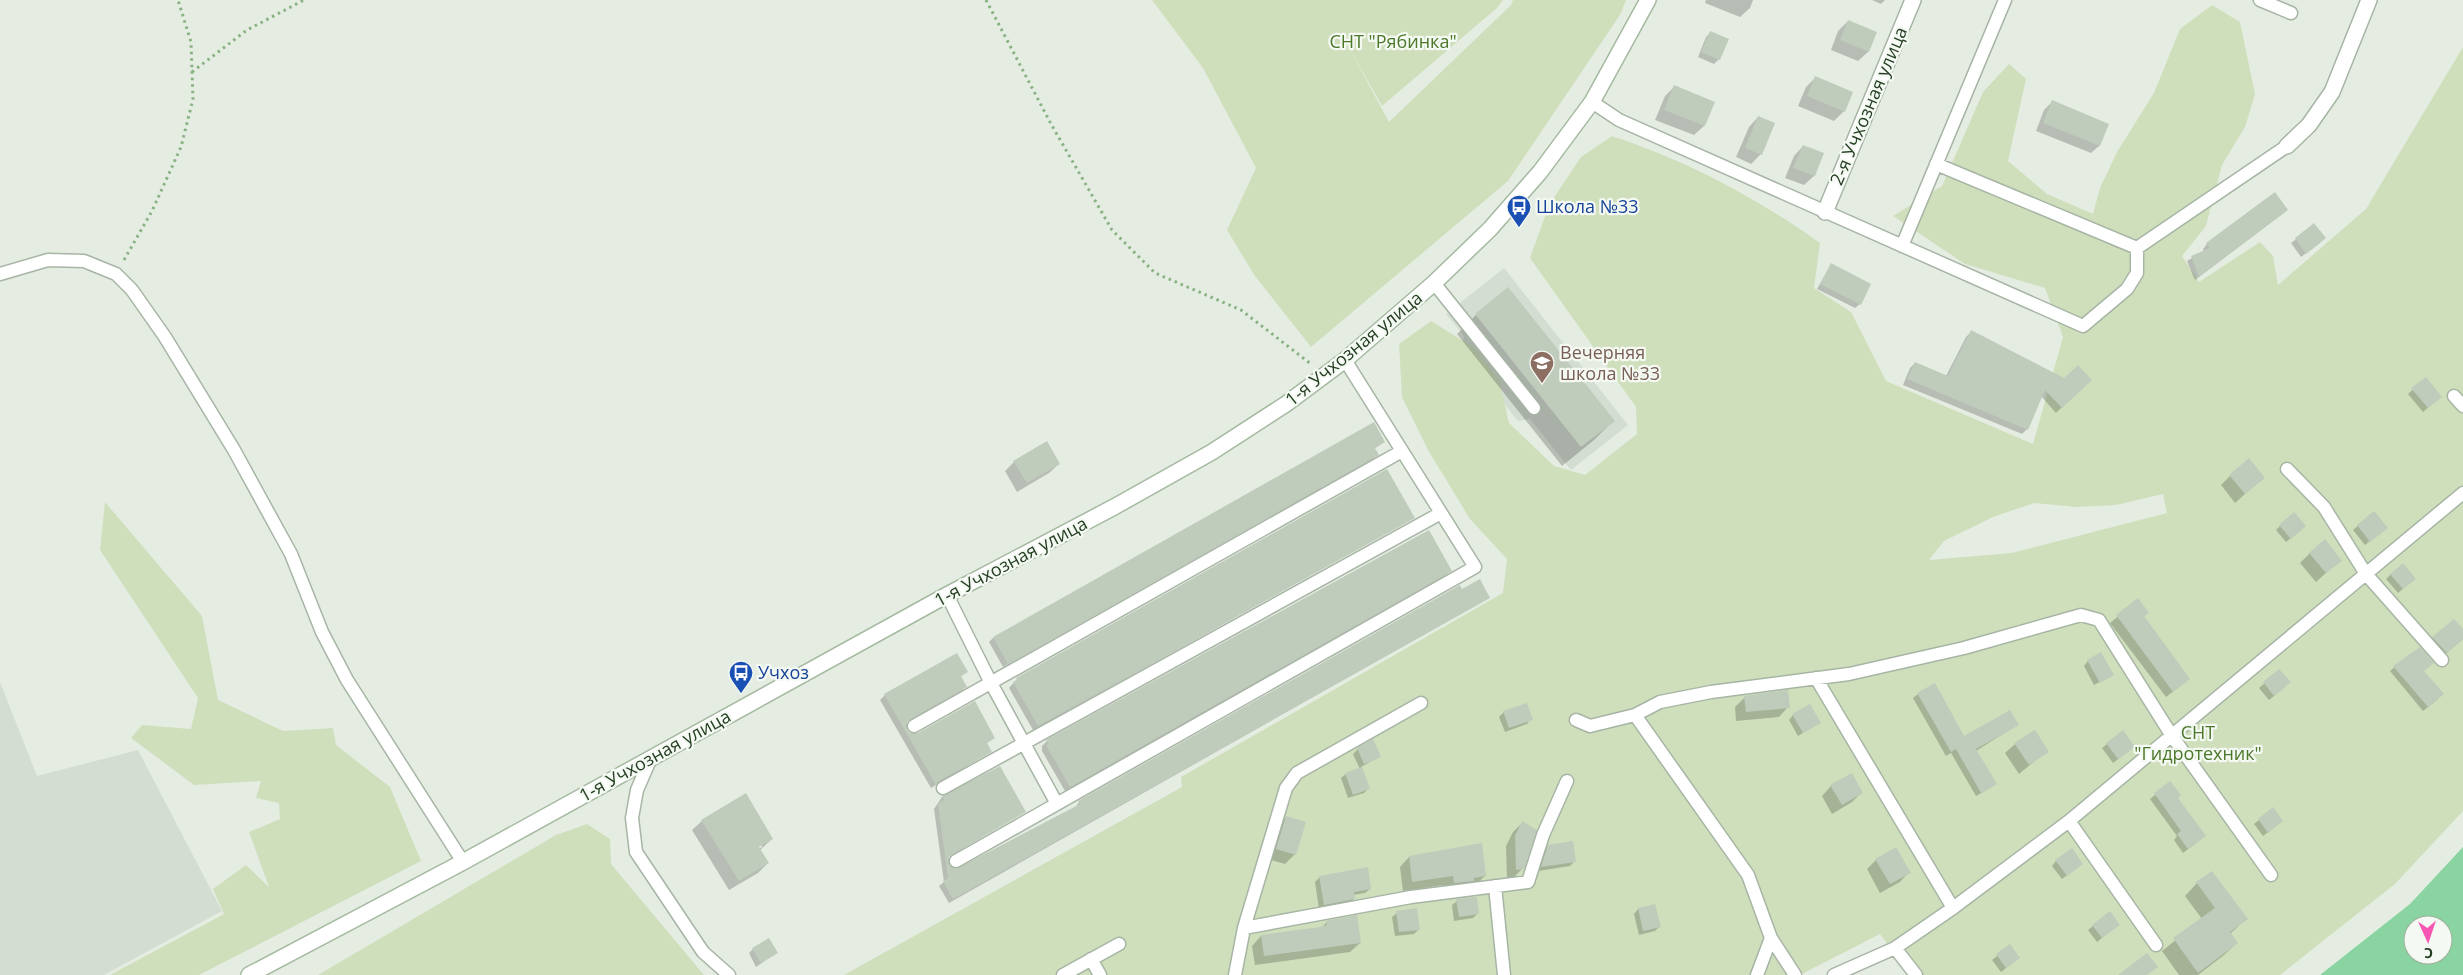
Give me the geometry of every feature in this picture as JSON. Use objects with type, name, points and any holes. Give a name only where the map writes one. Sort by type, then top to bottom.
[{"type":"street","name":"1-я Учхозная улица","points":[[249,975],[463,862],[947,596],[1114,507],[1212,452],[1286,404],[1345,360],[1434,283],[1500,218],[1540,172],[1592,102],[1648,0]]},
{"type":"street","name":"2-я Учхозная улица","points":[[1826,212],[1914,0]]},
{"type":"street","points":[[2287,146],[2309,125],[2332,92],[2369,0]]},
{"type":"lane","points":[[1902,246],[2005,0]]},
{"type":"lane","points":[[2260,0],[2291,13]]},
{"type":"lane","points":[[1592,102],[1619,120],[2083,326],[2127,289],[2137,272],[2137,248]]},
{"type":"lane","points":[[2137,248],[2287,146]]},
{"type":"lane","points":[[1936,164],[2137,248]]},
{"type":"lane","points":[[0,274],[48,260],[84,261],[116,274],[132,290],[165,337],[234,450],[290,554],[322,632],[347,680],[463,862]]},
{"type":"lane","points":[[1434,283],[1534,408]]},
{"type":"lane","points":[[956,861],[1475,567],[1345,360]]},
{"type":"lane","points":[[2454,396],[2463,406]]},
{"type":"lane","points":[[914,726],[1402,451]]},
{"type":"lane","points":[[2287,469],[2324,507],[2366,574],[2442,660]]},
{"type":"lane","points":[[1834,975],[1895,948],[1953,908],[2069,821],[2463,493]]},
{"type":"lane","points":[[943,788],[1441,514]]},
{"type":"lane","points":[[947,596],[991,683],[1058,804]]},
{"type":"lane","points":[[1576,720],[1590,726],[1635,715],[1660,702],[1694,695],[1849,674],[1964,648],[2081,615],[2099,620],[2172,736],[2271,874]]},
{"type":"lane","points":[[1816,678],[1953,908]]},
{"type":"lane","points":[[1235,975],[1244,928],[1286,788],[1297,773],[1421,704]]},
{"type":"lane","points":[[1635,715],[1748,875],[1771,938],[1795,975]]},
{"type":"lane","points":[[650,760],[637,790],[632,818],[636,852],[703,952],[729,975]]},
{"type":"lane","points":[[1244,928],[1411,897],[1528,882],[1543,835],[1567,781]]},
{"type":"lane","points":[[2069,821],[2156,945]]},
{"type":"lane","points":[[1495,886],[1504,975]]},
{"type":"lane","points":[[1757,975],[1771,938]]},
{"type":"lane","points":[[1063,975],[1119,944]]},
{"type":"lane","points":[[1895,948],[1916,975]]},
{"type":"lane","points":[[1091,959],[1100,975]]},
{"type":"path","points":[[116,274],[152,211],[181,147],[193,99],[191,42],[178,0]]},
{"type":"path","points":[[192,72],[247,30],[304,0]]},
{"type":"path","points":[[986,0],[1051,124],[1112,230],[1155,273],[1240,310],[1324,376]]},
{"type":"shaded area","name":"Вечерняя школа №33","points":[[1504,268],[1628,425],[1571,470],[1530,419],[1518,421],[1461,350],[1464,336],[1446,314]]},
{"type":"shaded area","points":[[0,682],[37,776],[138,750],[222,911],[104,975],[0,975]]},
{"type":"shaded area","points":[[2463,847],[2463,975],[2320,975],[2410,904]]},
{"type":"green space","name":"СНТ \"Рябинка\"","points":[[1152,0],[1503,0],[1497,8],[1382,106],[1348,46],[1389,122],[1511,5],[1513,0],[1626,0],[1620,15],[1508,181],[1311,347],[1255,276],[1227,230],[1256,168],[1203,68]]},
{"type":"green space","name":"СНТ \"Гидротехник\"","points":[[2212,5],[2240,22],[2255,94],[2245,127],[2222,165],[2206,226],[2182,256],[2199,282],[2260,242],[2273,256],[2278,285],[2366,209],[2463,47],[2463,811],[2395,884],[2280,975],[1910,975],[1880,934],[1800,975],[844,975],[1182,787],[1181,777],[1503,593],[1507,559],[1470,519],[1428,450],[1402,397],[1399,344],[1431,321],[1473,347],[1499,380],[1509,423],[1554,466],[1585,475],[1637,434],[1636,407],[1530,258],[1549,205],[1581,157],[1612,136],[1667,157],[1720,182],[1796,226],[1820,243],[1814,288],[1851,312],[1886,381],[2033,444],[2063,337],[2045,288],[1965,264],[1893,216],[1942,186],[1983,92],[2009,64],[2026,79],[2008,161],[2047,194],[2093,214],[2100,188],[2117,152],[2154,93],[2180,29]],"holes":[[[2163,494],[2167,513],[2012,553],[1929,560],[1944,541],[1993,517],[2034,503],[2077,507],[2116,505]]]},
{"type":"green space","points":[[105,502],[202,616],[218,700],[283,731],[333,728],[336,745],[390,787],[421,861],[199,975],[110,975],[224,914],[213,889],[246,865],[269,887],[249,832],[280,819],[279,803],[256,798],[261,781],[194,785],[131,738],[142,725],[191,729],[198,698],[100,550]]},
{"type":"green space","points":[[587,824],[610,839],[611,864],[704,975],[318,975],[556,835]]},
{"type":"building","points":[[1848,20],[1877,32],[1869,52],[1840,40]]},
{"type":"building","points":[[1710,31],[1729,39],[1720,60],[1701,52]]},
{"type":"building","points":[[1815,76],[1853,92],[1845,112],[1807,96]]},
{"type":"building","points":[[1674,85],[1715,102],[1705,126],[1664,110]]},
{"type":"building","points":[[2052,100],[2109,124],[2100,146],[2043,123]]},
{"type":"building","points":[[1758,116],[1775,123],[1762,155],[1745,148]]},
{"type":"building","points":[[1803,145],[1824,153],[1815,176],[1793,168]]},
{"type":"building","points":[[2275,192],[2288,210],[2199,277],[2191,256],[2210,248],[2206,243]]},
{"type":"building","points":[[2314,223],[2326,238],[2306,254],[2295,238]]},
{"type":"building","points":[[1831,263],[1871,284],[1861,305],[1820,284]]},
{"type":"building","points":[[1508,287],[1615,421],[1581,447],[1475,314]]},
{"type":"building","points":[[1971,330],[2064,378],[2078,365],[2092,380],[2062,408],[2045,390],[2028,430],[1907,379],[1915,362],[1948,376]]},
{"type":"building","points":[[2426,377],[2442,397],[2428,408],[2411,388]]},
{"type":"building","points":[[1374,422],[1385,442],[1375,448],[1379,455],[1008,664],[993,637]]},
{"type":"building","points":[[1047,441],[1060,464],[1027,483],[1013,461]]},
{"type":"building","points":[[2249,458],[2265,478],[2245,494],[2229,475]]},
{"type":"building","points":[[1387,469],[1415,518],[1038,726],[1013,682],[1017,680],[1016,678]]},
{"type":"building","points":[[2374,511],[2388,528],[2370,542],[2357,525]]},
{"type":"building","points":[[2294,512],[2306,526],[2291,539],[2279,525]]},
{"type":"building","points":[[1429,530],[1452,571],[1070,787],[1046,745],[1048,744],[1046,740]]},
{"type":"building","points":[[2325,539],[2342,561],[2326,573],[2309,553]]},
{"type":"building","points":[[2403,563],[2416,579],[2403,589],[2390,574]]},
{"type":"building","points":[[1480,579],[1490,598],[953,899],[943,881],[948,878],[938,804],[944,800],[942,796],[1000,766],[1026,812],[952,854],[949,857],[949,865],[956,869],[1080,804],[1078,801],[1460,585],[1462,589]]},
{"type":"building","points":[[2138,598],[2149,613],[2144,616],[2190,679],[2173,692],[2116,615]]},
{"type":"building","points":[[2454,619],[2463,629],[2463,639],[2447,653],[2432,637]]},
{"type":"building","points":[[2420,647],[2434,663],[2424,671],[2444,694],[2428,707],[2393,666]]},
{"type":"building","points":[[2101,652],[2114,675],[2100,683],[2087,660]]},
{"type":"building","points":[[957,653],[968,672],[961,676],[967,687],[910,719],[907,722],[907,730],[910,733],[918,733],[975,701],[995,738],[987,743],[992,752],[939,781],[936,785],[884,694]]},
{"type":"building","points":[[2279,669],[2291,682],[2274,696],[2263,682]]},
{"type":"building","points":[[1935,683],[1964,736],[2010,710],[2019,725],[1976,749],[1997,784],[1981,793],[1956,749],[1951,752],[1917,693]]},
{"type":"building","points":[[1788,690],[1790,708],[1746,712],[1744,696]]},
{"type":"building","points":[[1527,703],[1533,720],[1509,728],[1503,711]]},
{"type":"building","points":[[1810,704],[1821,723],[1803,733],[1792,714]]},
{"type":"building","points":[[2035,730],[2049,752],[2029,765],[2014,743]]},
{"type":"building","points":[[2123,730],[2135,747],[2118,759],[2106,743]]},
{"type":"building","points":[[1373,739],[1381,757],[1364,764],[1357,748]]},
{"type":"building","points":[[1362,767],[1370,789],[1353,795],[1345,773]]},
{"type":"building","points":[[1852,773],[1863,793],[1842,805],[1830,785]]},
{"type":"building","points":[[2170,781],[2181,795],[2178,798],[2206,836],[2188,849],[2177,834],[2181,831],[2154,793]]},
{"type":"building","points":[[746,793],[773,839],[759,847],[769,863],[739,881],[701,820]]},
{"type":"building","points":[[2273,807],[2283,821],[2268,833],[2258,819]]},
{"type":"building","points":[[1286,816],[1306,822],[1296,855],[1276,849]]},
{"type":"building","points":[[1522,821],[1537,830],[1524,869],[1516,870],[1515,836]]},
{"type":"building","points":[[1573,841],[1576,862],[1541,867],[1548,845]]},
{"type":"building","points":[[1482,843],[1486,876],[1474,878],[1474,881],[1454,883],[1453,876],[1412,882],[1409,856]]},
{"type":"building","points":[[1896,847],[1911,873],[1890,884],[1875,859]]},
{"type":"building","points":[[2072,848],[2083,864],[2067,876],[2055,860]]},
{"type":"building","points":[[1368,867],[1371,889],[1354,892],[1355,899],[1324,905],[1319,876]]},
{"type":"building","points":[[2212,871],[2248,919],[2230,932],[2238,943],[2198,973],[2173,938],[2215,908],[2196,882]]},
{"type":"building","points":[[1477,897],[1479,914],[1459,917],[1456,899]]},
{"type":"building","points":[[1655,904],[1661,927],[1643,931],[1638,908]]},
{"type":"building","points":[[1417,908],[1420,930],[1399,932],[1396,911]]},
{"type":"building","points":[[2110,911],[2120,925],[2102,938],[2092,925]]},
{"type":"building","points":[[1357,915],[1361,943],[1264,956],[1261,935],[1320,927],[1327,925],[1326,921]]},
{"type":"building","points":[[769,938],[778,953],[761,963],[752,948]]},
{"type":"building","points":[[2010,944],[2020,958],[2006,968],[1996,954]]},
{"type":"building","points":[[2147,953],[2158,967],[2147,975],[2118,975]]},
{"type":"place","name":"Школа №33","points":[[1519,228]]},
{"type":"place","name":"Вечерняя школа №33","points":[[1542,384]]},
{"type":"place","name":"Учхоз","points":[[741,694]]}]
